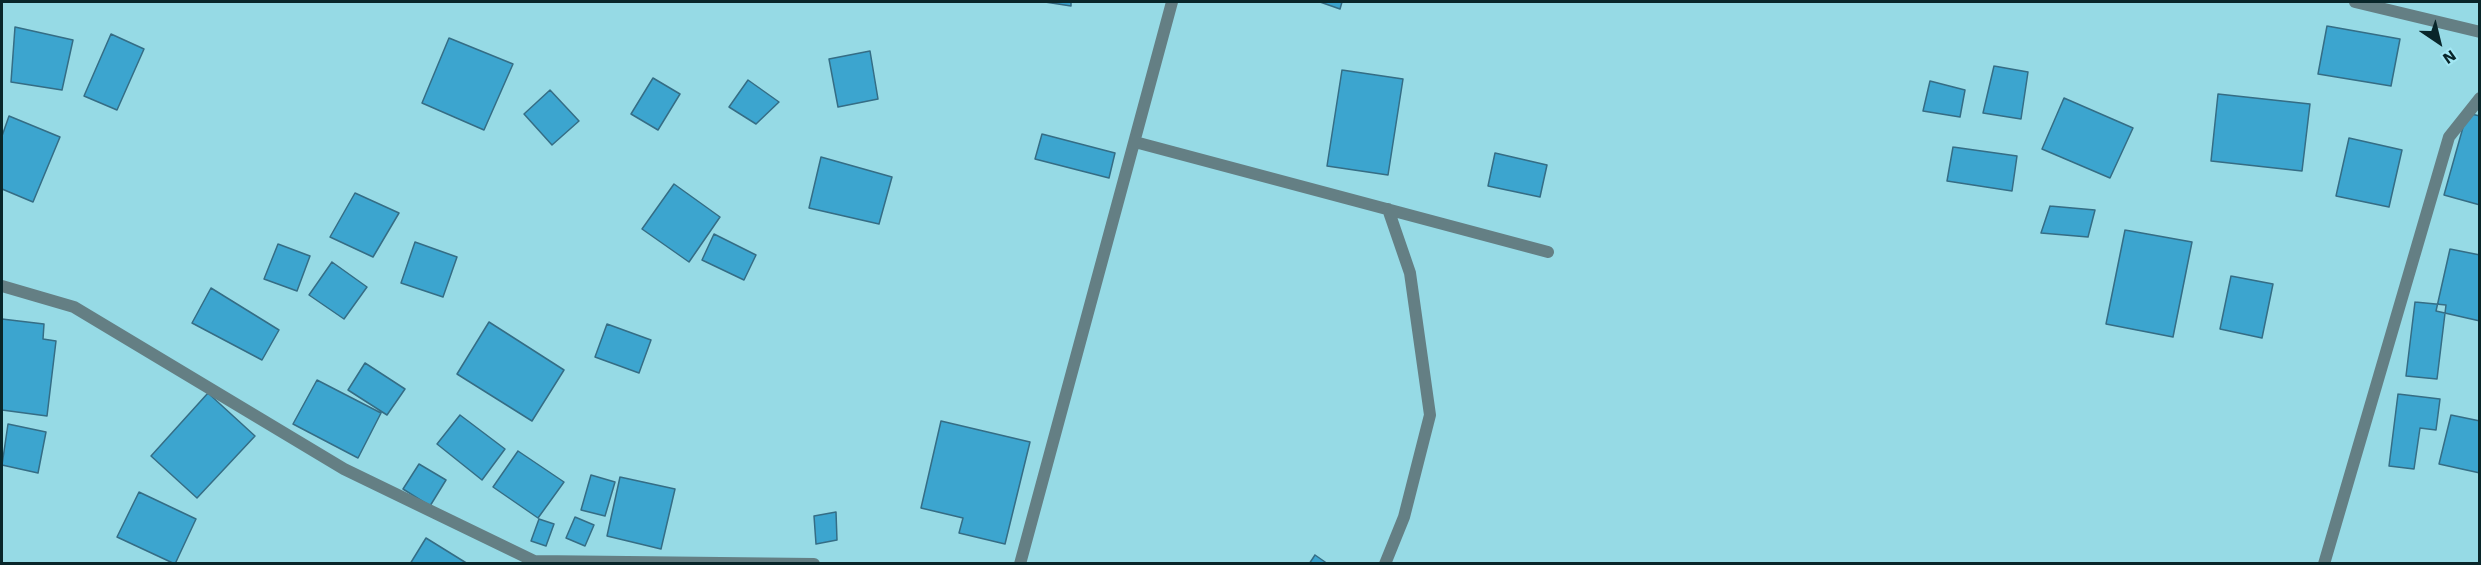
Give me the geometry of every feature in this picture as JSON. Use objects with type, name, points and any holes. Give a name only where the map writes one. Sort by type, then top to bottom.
[{"type":"street","points":[[1020,564],[1172,2]]},
{"type":"street","points":[[2355,2],[2480,32]]},
{"type":"street","points":[[2324,564],[2448,137],[2480,98]]},
{"type":"street","points":[[1135,142],[1548,252]]},
{"type":"street","points":[[1385,564],[1404,517],[1430,415],[1410,273],[1388,209]]},
{"type":"street","points":[[2,286],[74,307],[344,469],[533,562],[814,564]]},
{"type":"building","points":[[1045,2],[1071,2],[1071,6]]},
{"type":"building","points":[[1320,2],[1342,2],[1340,9]]},
{"type":"building","points":[[2327,26],[2400,39],[2391,86],[2318,74]]},
{"type":"building","points":[[15,27],[73,40],[62,90],[11,82]]},
{"type":"building","points":[[111,34],[144,49],[117,110],[84,96]]},
{"type":"building","points":[[449,38],[513,64],[484,130],[422,103]]},
{"type":"building","points":[[870,51],[878,99],[838,107],[829,59]]},
{"type":"building","points":[[1994,66],[2028,72],[2021,119],[1983,113]]},
{"type":"building","points":[[1342,70],[1403,79],[1388,175],[1327,166]]},
{"type":"building","points":[[653,78],[680,94],[658,130],[631,114]]},
{"type":"building","points":[[748,80],[779,102],[756,124],[729,107]]},
{"type":"building","points":[[1930,81],[1965,90],[1960,117],[1923,111]]},
{"type":"building","points":[[550,90],[579,121],[552,145],[524,114]]},
{"type":"building","points":[[2218,94],[2310,104],[2302,171],[2211,161]]},
{"type":"building","points":[[2064,98],[2133,128],[2110,178],[2042,149]]},
{"type":"building","points":[[2467,113],[2480,116],[2480,205],[2444,195]]},
{"type":"building","points":[[9,116],[60,137],[33,202],[2,189],[2,136]]},
{"type":"building","points":[[1042,134],[1115,153],[1109,178],[1035,159]]},
{"type":"building","points":[[2349,138],[2402,150],[2389,207],[2336,196]]},
{"type":"building","points":[[1953,147],[2017,156],[2012,191],[1947,181]]},
{"type":"building","points":[[1495,153],[1547,165],[1540,197],[1488,186]]},
{"type":"building","points":[[821,157],[892,177],[879,224],[809,208]]},
{"type":"building","points":[[674,184],[720,217],[689,262],[642,229]]},
{"type":"building","points":[[355,193],[399,213],[373,257],[330,237]]},
{"type":"building","points":[[2050,206],[2095,210],[2088,237],[2041,233]]},
{"type":"building","points":[[2125,230],[2192,242],[2173,337],[2106,324]]},
{"type":"building","points":[[714,234],[756,255],[744,280],[702,260]]},
{"type":"building","points":[[415,242],[457,257],[443,297],[401,283]]},
{"type":"building","points":[[278,244],[310,256],[297,291],[264,279]]},
{"type":"building","points":[[2450,249],[2480,255],[2480,321],[2436,311]]},
{"type":"building","points":[[332,262],[367,287],[344,319],[309,295]]},
{"type":"building","points":[[2231,276],[2273,284],[2262,338],[2220,329]]},
{"type":"building","points":[[211,288],[279,330],[262,360],[192,323]]},
{"type":"building","points":[[2415,302],[2446,305],[2437,379],[2406,376]]},
{"type":"building","points":[[2,319],[44,324],[43,339],[56,341],[47,416],[2,410]]},
{"type":"building","points":[[489,322],[564,370],[532,421],[457,374]]},
{"type":"building","points":[[607,324],[651,340],[639,373],[595,357]]},
{"type":"building","points":[[365,363],[405,389],[387,415],[348,390]]},
{"type":"building","points":[[317,380],[381,413],[358,458],[293,424]]},
{"type":"building","points":[[208,393],[255,436],[197,498],[151,456]]},
{"type":"building","points":[[2398,394],[2440,399],[2436,430],[2420,428],[2414,469],[2389,466]]},
{"type":"building","points":[[460,415],[505,449],[482,480],[437,444]]},
{"type":"building","points":[[2451,415],[2480,421],[2480,473],[2439,464]]},
{"type":"building","points":[[941,421],[1030,442],[1005,544],[959,533],[963,518],[921,508]]},
{"type":"building","points":[[8,424],[46,432],[38,473],[2,465]]},
{"type":"building","points":[[518,451],[564,482],[538,518],[493,487]]},
{"type":"building","points":[[419,464],[446,480],[430,506],[403,489]]},
{"type":"building","points":[[591,475],[615,482],[605,516],[581,510]]},
{"type":"building","points":[[620,477],[675,489],[661,549],[607,536]]},
{"type":"building","points":[[139,492],[196,519],[175,564],[117,537]]},
{"type":"building","points":[[836,512],[837,540],[816,544],[814,516]]},
{"type":"building","points":[[575,517],[594,525],[585,546],[566,538]]},
{"type":"building","points":[[539,519],[554,524],[546,546],[531,541]]},
{"type":"building","points":[[426,538],[468,564],[410,564]]},
{"type":"building","points":[[1315,555],[1328,564],[1309,564]]}]
